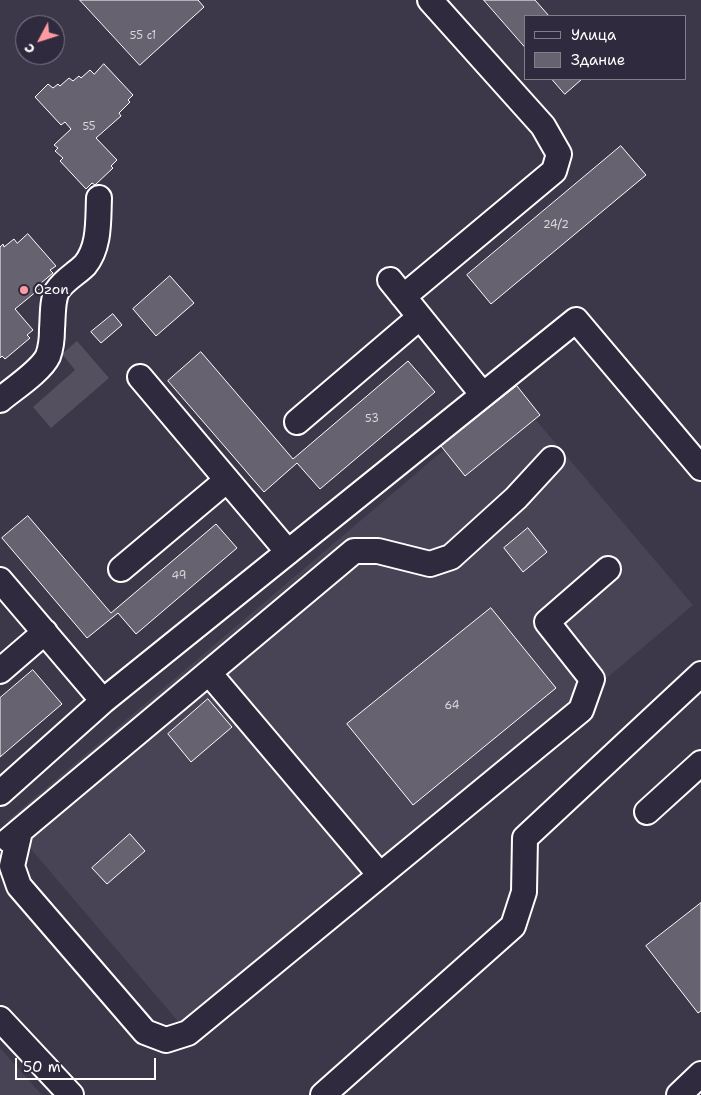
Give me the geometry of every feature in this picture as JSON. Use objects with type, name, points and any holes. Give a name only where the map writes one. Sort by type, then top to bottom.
[{"type":"lane","points":[[430,0],[543,126],[559,154],[554,170],[409,292],[396,288],[483,395]]},
{"type":"lane","points":[[0,400],[39,367],[47,356],[51,341],[54,300],[57,292],[64,282],[85,265],[92,254],[96,242],[99,198]]},
{"type":"lane","points":[[297,422],[420,317]]},
{"type":"lane","points":[[0,793],[103,701],[576,320],[701,468]]},
{"type":"lane","points":[[140,377],[288,552]]},
{"type":"lane","points":[[0,847],[354,551],[378,551],[430,564],[451,557],[516,498],[552,458]]},
{"type":"lane","points":[[121,569],[227,480]]},
{"type":"lane","points":[[20,831],[12,866],[19,886],[145,1032],[166,1040],[188,1033],[581,710],[592,679],[547,622],[608,569]]},
{"type":"lane","points":[[0,580],[103,701]]},
{"type":"lane","points":[[0,671],[45,632]]},
{"type":"lane","points":[[209,673],[380,875]]},
{"type":"lane","points":[[323,1095],[513,926],[524,892],[524,838],[701,674]]},
{"type":"lane","points":[[647,812],[701,764]]},
{"type":"lane","points":[[0,1019],[71,1095]]},
{"type":"lane","points":[[679,1095],[701,1074]]},
{"type":"shaded area","points":[[77,341],[109,378],[51,428],[33,407],[75,370],[62,354]]},
{"type":"shaded area","points":[[512,392],[693,605],[188,1033],[7,821]]},
{"type":"shaded area","points":[[0,1048],[42,1095],[0,1095]]},
{"type":"building","points":[[80,0],[198,0],[204,7],[140,65]]},
{"type":"building","points":[[484,0],[535,0],[548,15],[524,15],[524,46]]},
{"type":"building","points":[[104,64],[133,95],[128,100],[130,102],[119,113],[121,116],[96,138],[117,160],[111,166],[113,168],[95,185],[92,183],[86,189],[60,161],[63,158],[55,151],[58,148],[54,145],[71,129],[65,122],[61,125],[35,97],[48,84],[53,88],[58,84],[60,86],[69,78],[73,81],[79,76],[81,78],[90,70],[94,74]]},
{"type":"building","points":[[553,80],[581,80],[565,94]]},
{"type":"building","points":[[621,146],[646,175],[491,304],[467,275]]},
{"type":"building","points":[[28,234],[56,266],[50,270],[53,273],[41,283],[43,286],[15,309],[33,330],[27,335],[30,338],[5,359],[2,356],[0,358],[0,247],[3,244],[4,247],[14,239],[17,243]]},
{"type":"building","points":[[170,276],[194,303],[156,336],[133,309]]},
{"type":"building","points":[[113,314],[122,325],[101,343],[91,332]]},
{"type":"building","points":[[201,352],[293,459],[408,361],[435,392],[320,489],[297,463],[264,492],[168,381]]},
{"type":"building","points":[[517,386],[540,415],[465,476],[441,446]]},
{"type":"building","points":[[28,516],[111,613],[216,524],[237,548],[136,634],[118,613],[87,638],[2,538]]},
{"type":"building","points":[[528,528],[547,552],[523,572],[504,548]]},
{"type":"building","points":[[491,608],[556,688],[413,805],[347,724]]},
{"type":"building","points":[[33,670],[62,704],[0,757],[0,698]]},
{"type":"building","points":[[208,699],[232,727],[191,762],[168,734]]},
{"type":"building","points":[[130,834],[145,851],[107,884],[92,868]]},
{"type":"building","points":[[701,903],[701,1011],[698,1013],[646,946]]},
{"type":"place","name":"Ozon","points":[[24,290]]}]
